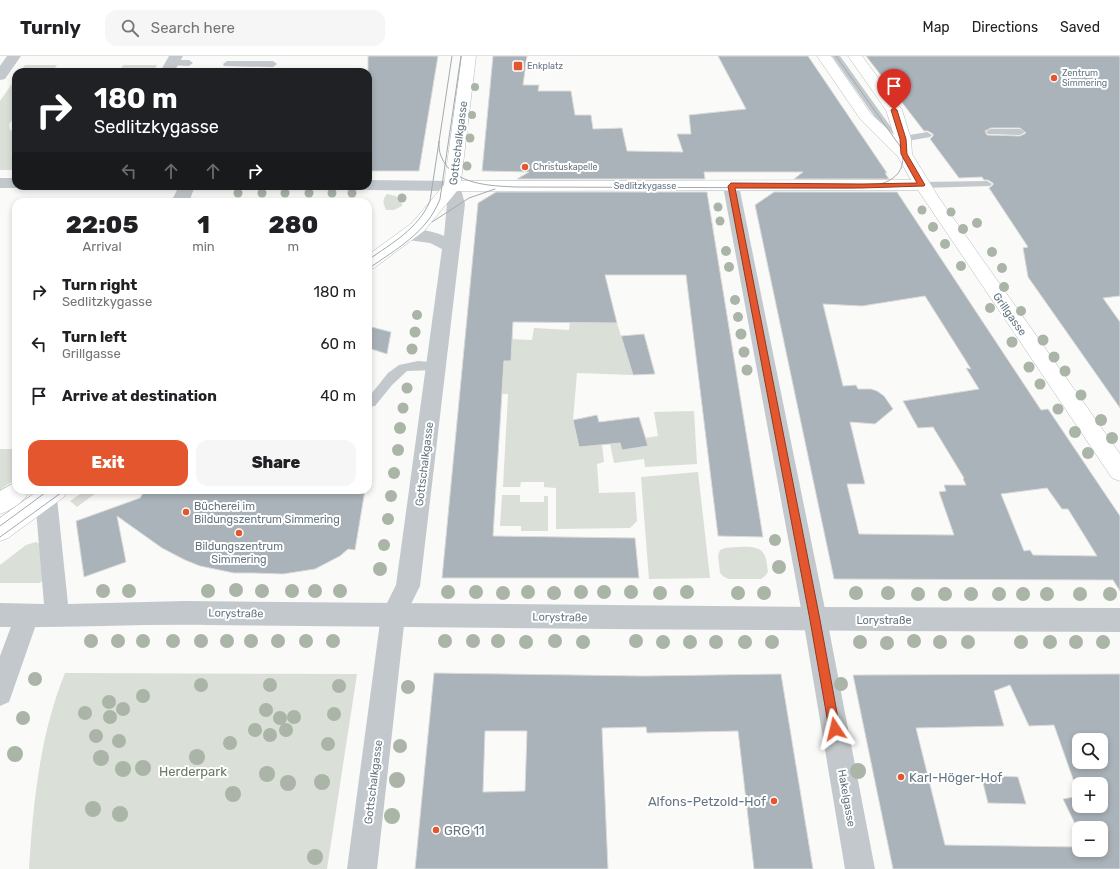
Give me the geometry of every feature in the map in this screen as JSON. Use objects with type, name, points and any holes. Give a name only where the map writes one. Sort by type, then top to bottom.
[{"type":"main road","name":"Gottschalkgasse","points":[[452,186],[469,56]]},
{"type":"main road","name":"Grillgasse","points":[[824,56],[866,117],[899,143]]},
{"type":"main road","name":"Grillgasse","points":[[855,56],[894,110],[899,143],[922,185],[1120,472]]},
{"type":"main road","name":"Sedlitzkygasse","points":[[452,186],[922,185]]},
{"type":"main road","points":[[372,261],[424,221],[452,186]]},
{"type":"main road","points":[[0,504],[14,494]]},
{"type":"main road","points":[[0,531],[51,494]]},
{"type":"street","points":[[0,76],[14,56]]},
{"type":"street","points":[[0,183],[12,183]]},
{"type":"street","name":"Sedlitzkygasse","points":[[372,185],[452,186]]},
{"type":"street","name":"Gottschalkgasse","points":[[362,869],[393,615],[408,586],[456,204],[452,186]]},
{"type":"street","name":"Hakelgasse","points":[[731,186],[815,620],[860,869]]},
{"type":"street","points":[[407,235],[434,238],[451,246]]},
{"type":"street","points":[[51,494],[57,616]]},
{"type":"street","name":"Lorystraße","points":[[0,615],[57,616],[185,613],[815,620],[1120,620]]},
{"type":"street","points":[[0,693],[27,616]]},
{"type":"lane","name":"Grillgasse","points":[[836,56],[899,143]]},
{"type":"lane","points":[[172,64],[189,64]]},
{"type":"lane","points":[[227,64],[273,64]]},
{"type":"lane","points":[[990,132],[1020,132]]},
{"type":"lane","points":[[899,143],[927,135]]},
{"type":"lane","points":[[922,185],[987,184]]},
{"type":"lane","points":[[372,402],[397,371],[403,367],[436,366]]},
{"type":"green space","points":[[25,65],[57,65],[55,68],[23,68]]},
{"type":"green space","points":[[123,65],[157,65],[155,68],[121,68]]},
{"type":"green space","points":[[12,84],[12,120],[9,124],[10,130],[12,131],[12,170],[0,170],[0,101]]},
{"type":"green space","points":[[387,194],[396,196],[402,206],[394,210],[386,210],[384,198]]},
{"type":"green space","points":[[570,322],[617,323],[633,375],[577,373],[573,420],[579,447],[602,444],[604,462],[597,464],[599,493],[635,492],[637,521],[630,528],[556,529],[556,488],[544,487],[544,482],[521,482],[520,487],[503,487],[508,394],[502,394],[506,339],[532,340],[534,328],[569,330]]},
{"type":"green space","points":[[694,411],[697,464],[645,467],[644,459],[614,463],[610,444],[620,442],[622,450],[647,446],[645,438],[658,436],[654,412]]},
{"type":"green space","points":[[0,449],[12,449],[12,482],[0,490]]},
{"type":"green space","points":[[698,472],[710,578],[649,579],[641,477]]},
{"type":"green space","points":[[80,494],[95,494],[77,507],[70,501]]},
{"type":"green space","points":[[502,495],[520,495],[520,502],[544,502],[544,496],[548,496],[548,531],[521,531],[521,526],[500,526]]},
{"type":"green space","points":[[36,542],[40,544],[43,580],[40,583],[0,583],[0,565],[26,545]]},
{"type":"green space","points":[[725,548],[757,548],[766,558],[768,572],[761,579],[729,579],[724,577],[720,573],[718,556],[720,550]]},
{"type":"green space","name":"Herderpark","points":[[65,673],[357,674],[327,869],[29,869],[39,769],[49,720]]},
{"type":"building","points":[[368,56],[438,56],[419,171],[372,171],[372,68],[368,68]]},
{"type":"building","points":[[493,56],[527,56],[523,85],[539,85],[538,91],[571,91],[575,115],[591,115],[593,129],[622,128],[627,151],[683,152],[677,134],[691,134],[689,115],[746,109],[718,56],[808,56],[887,173],[885,173],[889,179],[794,179],[803,172],[704,172],[705,179],[517,179],[529,172],[482,171]]},
{"type":"building","points":[[866,56],[1120,56],[1120,296],[1103,298],[1120,322],[1120,408],[1028,277],[1023,248],[1028,247],[989,188],[993,185],[993,183],[988,180],[984,180],[982,177],[959,178],[930,139],[933,134],[928,131],[924,131]],"holes":[[[991,128],[1020,128],[1026,133],[1020,136],[987,135],[985,131]]]},
{"type":"building","points":[[496,192],[707,192],[763,537],[718,536],[686,275],[605,275],[617,323],[513,322],[511,361],[504,361],[493,536],[635,538],[639,578],[442,578],[478,203]]},
{"type":"building","points":[[774,192],[897,192],[1041,410],[1048,409],[1120,516],[1120,591],[1113,580],[834,579],[755,205]],"holes":[[[925,296],[971,369],[966,368],[979,389],[903,401],[918,428],[933,427],[964,478],[963,479],[966,485],[944,485],[946,491],[939,492],[954,535],[859,534],[847,484],[865,484],[850,422],[875,424],[893,409],[884,396],[877,391],[871,389],[858,389],[856,385],[843,386],[823,304],[862,306]],[[1047,488],[1062,509],[1068,509],[1097,556],[1033,555],[1030,550],[1024,551],[1001,494]]]},
{"type":"building","points":[[372,327],[391,332],[387,354],[372,349]]},
{"type":"building","points":[[644,334],[655,374],[633,375],[621,336]]},
{"type":"building","points":[[597,415],[599,422],[639,417],[648,446],[622,450],[620,443],[579,447],[573,420]]},
{"type":"building","name":"Bildungszentrum Simmering","points":[[142,494],[364,494],[355,550],[348,549],[340,556],[315,569],[283,574],[234,573],[200,566],[162,548],[117,516],[126,562],[84,577],[76,521],[140,498]]},
{"type":"building","points":[[434,673],[644,676],[781,674],[813,869],[754,869],[738,731],[647,733],[646,727],[602,728],[608,869],[415,869]],"holes":[[[485,731],[527,731],[525,791],[483,792]]]},
{"type":"building","name":"Karl-Höger-Hof","points":[[1120,674],[1120,869],[893,869],[853,675]],"holes":[[[1010,685],[1029,726],[1054,725],[1072,777],[1108,777],[1108,813],[1072,813],[1072,797],[1063,799],[1074,821],[1108,821],[1108,857],[1072,857],[1072,847],[945,845],[916,728],[1004,726],[994,691]]]},
{"type":"building","points":[[981,775],[1018,777],[1026,804],[988,803]]},
{"type":"tram line","points":[[439,142],[452,56]]},
{"type":"tram line","points":[[445,164],[461,56]]},
{"type":"tram line","points":[[445,164],[454,173],[473,182],[496,186],[517,187],[850,188],[870,186],[888,181],[895,176],[900,169],[903,160],[902,149],[836,56]]},
{"type":"tram line","points":[[372,257],[404,235],[419,220],[425,211],[430,201],[439,142]]},
{"type":"tram line","points":[[439,142],[439,151],[445,164]]},
{"type":"tram line","points":[[372,266],[410,239],[427,221],[440,199],[445,164]]},
{"type":"tram line","points":[[432,222],[469,198],[495,189]]},
{"type":"tram line","points":[[0,526],[44,494]]},
{"type":"tram line","points":[[0,537],[59,494]]},
{"type":"place","name":"Enkplatz","points":[[518,66]]},
{"type":"place","name":"Zentrum Simmering","points":[[1054,78]]},
{"type":"place","name":"Christuskapelle","points":[[525,167]]},
{"type":"place","name":"Bücherei im Bildungszentrum Simmering","points":[[186,512]]},
{"type":"place","name":"Bildungszentrum Simmering","points":[[239,533]]},
{"type":"place","name":"Karl-Höger-Hof","points":[[901,777]]},
{"type":"place","name":"Alfons-Petzold-Hof","points":[[774,801]]},
{"type":"place","name":"GRG 11","points":[[436,830]]},
{"type":"route","points":[[835,729],[731,186],[922,185],[904,154],[903,139],[894,110]]}]
